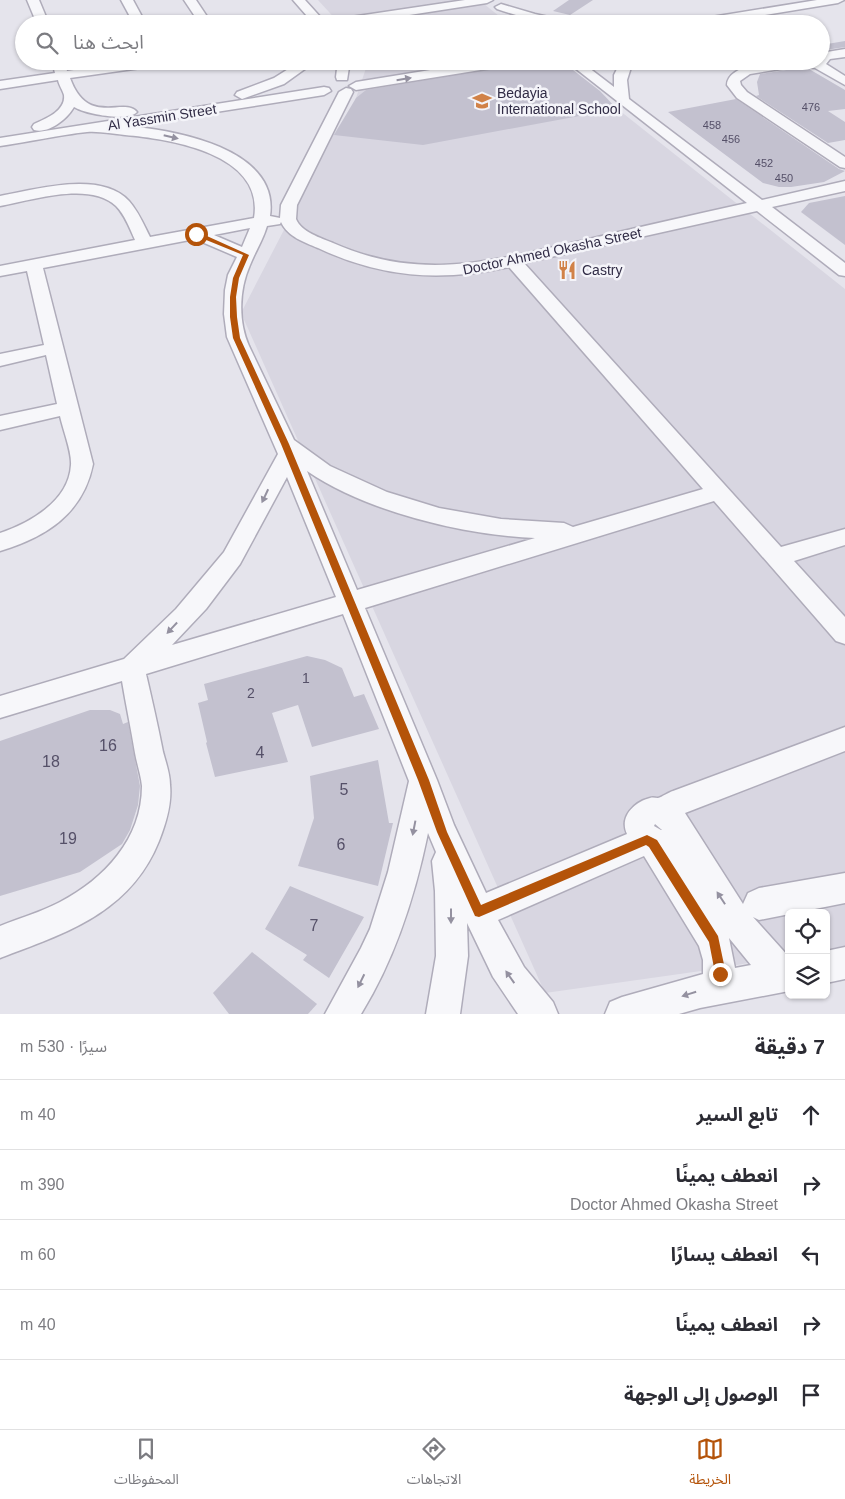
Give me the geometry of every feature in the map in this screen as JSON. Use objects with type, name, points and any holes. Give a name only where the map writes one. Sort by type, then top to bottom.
[{"type":"street","points":[[33,0],[39,15]]},
{"type":"street","points":[[127,0],[135,15]]},
{"type":"street","points":[[190,0],[200,15]]},
{"type":"street","points":[[299,0],[312,15]]},
{"type":"street","points":[[386,15],[487,0]]},
{"type":"street","points":[[754,0],[757,8],[755,13]]},
{"type":"street","points":[[763,0],[802,6]]},
{"type":"street","points":[[743,15],[838,0]]},
{"type":"street","points":[[497,3],[512,15]]},
{"type":"street","points":[[497,3],[528,15]]},
{"type":"street","points":[[802,15],[845,8]]},
{"type":"street","points":[[830,57],[845,53]]},
{"type":"street","points":[[830,68],[845,81]]},
{"type":"street","points":[[39,127],[66,112],[71,103],[61,70]]},
{"type":"street","points":[[0,84],[98,70]]},
{"type":"street","points":[[241,95],[286,77],[296,70]]},
{"type":"street","points":[[0,271],[262,221],[288,221],[289,205],[347,83],[345,70]]},
{"type":"street","points":[[347,83],[407,70]]},
{"type":"street","points":[[322,86],[332,78],[347,83],[444,70]]},
{"type":"street","points":[[584,70],[845,271]]},
{"type":"street","points":[[623,70],[620,77],[623,100]]},
{"type":"street","points":[[751,70],[746,71],[734,80],[734,85],[742,95],[845,164]]},
{"type":"street","name":"Al Yassmin Street","points":[[0,133],[241,95],[322,86]]},
{"type":"street","name":"Al Yassmin Street","points":[[0,142],[322,86]]},
{"type":"street","points":[[70,96],[75,102],[84,107],[98,110],[131,112]]},
{"type":"street","points":[[88,128],[159,134],[189,142],[226,157],[246,170],[258,186],[264,203],[262,221],[236,278],[233,297],[233,317],[237,338],[287,449],[423,780],[442,832],[488,936],[503,966],[528,1002],[541,1014]]},
{"type":"street","name":"Doctor Ahmed Okasha Street","points":[[288,221],[293,230],[347,257],[396,270],[453,272],[512,261],[845,186]]},
{"type":"street","points":[[0,201],[62,190],[104,192],[114,196],[122,203],[145,243]]},
{"type":"street","points":[[196,234],[246,255]]},
{"type":"street","points":[[512,261],[845,634]]},
{"type":"street","points":[[0,542],[21,534],[45,521],[64,505],[81,476],[82,464],[34,265]]},
{"type":"street","points":[[0,360],[54,348]]},
{"type":"street","points":[[0,423],[68,408]]},
{"type":"street","points":[[287,449],[320,470],[364,492],[413,510],[468,523],[526,531],[585,532]]},
{"type":"street","points":[[132,668],[196,604],[221,572],[254,521],[287,449]]},
{"type":"street","points":[[0,707],[719,492]]},
{"type":"street","points":[[777,557],[845,537]]},
{"type":"street","points":[[0,942],[70,914],[96,898],[126,870],[142,846],[152,822],[156,785],[132,668]]},
{"type":"street","points":[[479,912],[660,831],[673,804],[845,739]]},
{"type":"street","points":[[342,1014],[353,998],[390,921],[411,847],[423,780]]},
{"type":"street","points":[[660,831],[759,952],[785,973]]},
{"type":"street","points":[[660,831],[714,940],[719,960],[719,986]]},
{"type":"street","points":[[442,832],[452,900],[452,956],[443,1014]]},
{"type":"street","points":[[759,904],[845,888]]},
{"type":"street","points":[[830,966],[845,963]]},
{"type":"street","points":[[622,1014],[719,986],[785,974]]},
{"type":"shaded area","points":[[318,0],[479,0],[498,15],[332,15]]},
{"type":"shaded area","points":[[365,70],[568,70],[845,289],[845,946],[830,948],[830,909],[785,909],[785,957],[708,970],[545,993],[241,313],[333,135],[354,104]]},
{"type":"building","points":[[569,0],[593,0],[570,15],[553,11]]},
{"type":"building","points":[[845,41],[845,47],[830,49],[830,44]]},
{"type":"building","name":"Bedayia International School","points":[[485,70],[573,70],[600,91],[617,109],[423,145],[334,135],[356,98],[366,90]]},
{"type":"building","points":[[786,70],[811,70],[845,90],[845,109],[828,111],[845,122],[845,140],[828,143],[756,96],[759,95],[757,82],[760,74]]},
{"type":"building","points":[[736,99],[839,169],[845,171],[824,182],[791,187],[779,187],[763,183],[668,112]]},
{"type":"building","points":[[845,196],[845,245],[801,212],[809,203]]},
{"type":"building","points":[[307,656],[325,660],[342,668],[354,697],[364,694],[379,729],[312,747],[298,705],[272,713],[288,762],[215,777],[198,703],[208,700],[204,684]]},
{"type":"building","points":[[90,710],[110,710],[120,714],[123,724],[128,722],[140,786],[138,805],[130,830],[122,844],[80,872],[0,896],[0,741]]},
{"type":"building","points":[[378,760],[389,823],[393,823],[378,886],[298,866],[314,818],[310,776]]},
{"type":"building","points":[[290,886],[364,917],[329,978],[303,960],[307,955],[265,929]]},
{"type":"building","points":[[252,952],[317,1004],[308,1014],[229,1014],[213,993]]},
{"type":"place","name":"Bedayia International School","points":[[482,101]]},
{"type":"place","name":"Castry","points":[[567,270]]},
{"type":"route","points":[[196,234],[246,255],[236,278],[233,297],[233,317],[237,338],[285,444],[423,780],[442,832],[479,912],[647,840],[653,844],[710,932],[717,947],[720,974]]}]
